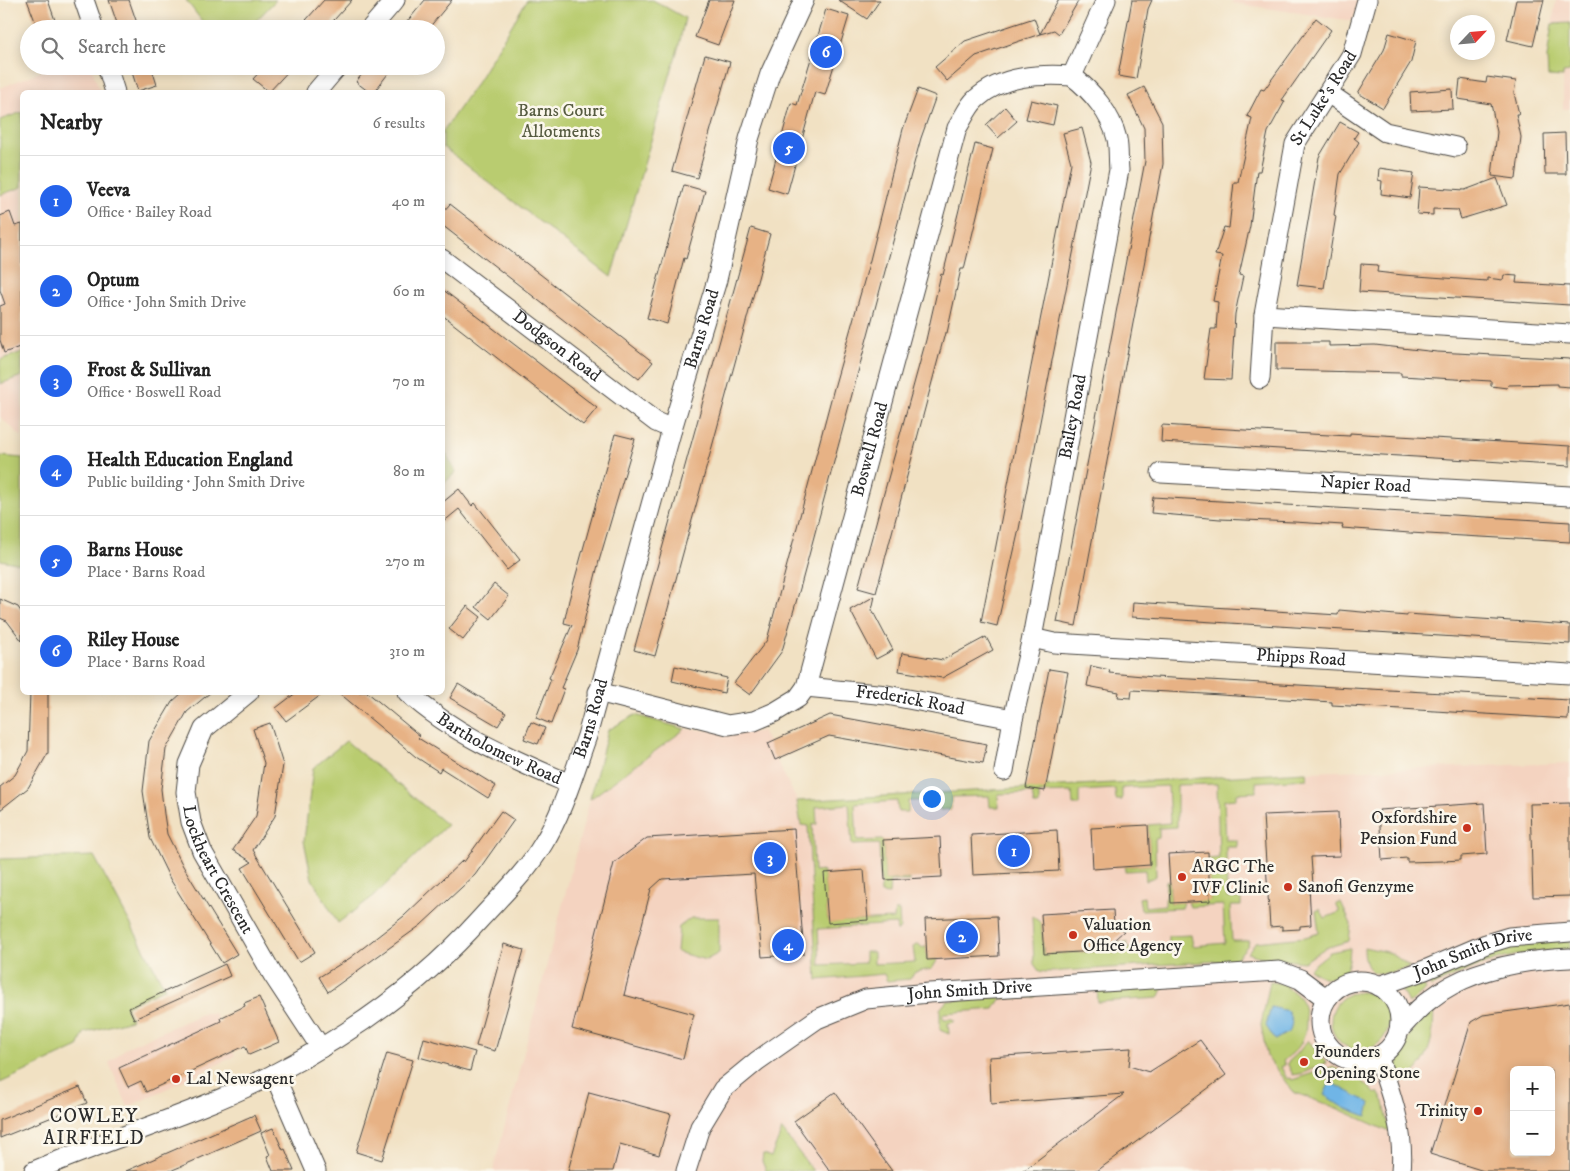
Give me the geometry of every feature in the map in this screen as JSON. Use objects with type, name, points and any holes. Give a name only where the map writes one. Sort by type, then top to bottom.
[{"type":"street","points":[[84,0],[91,20]]},
{"type":"street","points":[[378,20],[395,0]]},
{"type":"street","name":"Barns Road","points":[[34,1171],[118,1136],[167,1120],[274,1074],[321,1048],[383,1009],[437,963],[471,930],[511,886],[543,845],[570,784],[587,736],[672,430],[717,280],[749,139],[770,74],[804,0]]},
{"type":"street","points":[[1072,76],[1106,0]]},
{"type":"street","name":"St Luke's Road","points":[[1260,379],[1264,315],[1295,144],[1352,54],[1367,0]]},
{"type":"street","points":[[110,75],[114,90]]},
{"type":"street","points":[[318,90],[330,75]]},
{"type":"street","name":"Boswell Road","points":[[806,687],[957,128],[975,99],[995,86],[1018,78],[1047,75],[1072,76]]},
{"type":"street","name":"Bailey Road","points":[[1004,772],[1013,719],[1032,638],[1119,170],[1117,139],[1105,111],[1086,86],[1072,76]]},
{"type":"street","points":[[1328,93],[1385,132],[1456,147]]},
{"type":"street","name":"Dodgson Road","points":[[445,261],[656,422],[672,430]]},
{"type":"street","points":[[1264,315],[1570,334]]},
{"type":"street","name":"Napier Road","points":[[1161,473],[1570,496]]},
{"type":"street","name":"Phipps Road","points":[[1032,638],[1054,643],[1570,674]]},
{"type":"street","points":[[598,692],[728,725],[754,721],[775,712],[798,698],[806,687]]},
{"type":"street","name":"Frederick Road","points":[[806,687],[887,695],[1013,719]]},
{"type":"street","name":"Lockheart Crescent","points":[[245,695],[204,730],[189,764],[186,792],[191,822],[202,851],[273,975],[321,1048]]},
{"type":"street","name":"Bartholomew Road","points":[[411,695],[448,726],[514,760],[570,784]]},
{"type":"street","name":"John Smith Drive","points":[[1379,986],[1509,937],[1570,932]]},
{"type":"street","name":"John Smith Drive","points":[[1378,1056],[1392,1044],[1399,1030],[1432,997],[1465,980],[1498,967],[1545,959],[1570,958]]},
{"type":"street","name":"John Smith Drive","points":[[686,1171],[700,1127],[723,1089],[757,1061],[817,1019],[866,999],[930,993],[1279,972],[1300,980],[1320,994],[1328,997]]},
{"type":"street","points":[[1399,1030],[1400,1018],[1395,1002],[1379,986],[1365,981],[1350,982],[1328,997],[1324,1004],[1321,1021],[1325,1038],[1330,1048],[1340,1056],[1350,1060],[1359,1061],[1378,1056],[1398,1118],[1402,1156],[1401,1171]]},
{"type":"street","points":[[274,1074],[316,1171]]},
{"type":"shaded area","points":[[1233,0],[1358,0],[1353,21],[1232,3]]},
{"type":"shaded area","points":[[1556,0],[1570,0],[1570,109],[1563,109],[1563,78],[1548,76],[1547,58]]},
{"type":"shaded area","points":[[32,75],[94,75],[99,90],[20,90],[20,435],[0,417],[0,88]]},
{"type":"shaded area","points":[[685,729],[758,732],[762,730],[797,801],[1306,772],[1570,763],[1570,1171],[493,1171],[590,799]]},
{"type":"shaded area","points":[[204,1013],[214,1013],[235,1056],[128,1107],[109,1063],[127,1047]]},
{"type":"green space","points":[[186,0],[276,0],[257,20],[201,20]]},
{"type":"green space","name":"Barns Court Allotments","points":[[527,0],[653,0],[685,18],[679,45],[611,277],[445,149],[445,128],[478,81]]},
{"type":"green space","points":[[1570,23],[1570,72],[1563,73],[1563,77],[1548,76],[1547,58],[1552,24]]},
{"type":"green space","points":[[20,113],[20,188],[0,195],[0,120]]},
{"type":"green space","points":[[20,353],[20,377],[0,384],[0,360]]},
{"type":"green space","points":[[445,453],[456,472],[445,482]]},
{"type":"green space","points":[[0,456],[20,458],[20,564],[0,560]]},
{"type":"green space","points":[[635,715],[685,729],[590,799],[608,730]]},
{"type":"green space","points":[[346,741],[447,825],[375,895],[338,923],[312,879],[304,841],[313,768]]},
{"type":"green space","points":[[1306,772],[1307,779],[1256,782],[1256,792],[1236,793],[1236,799],[1224,800],[1226,840],[1237,840],[1237,847],[1226,847],[1227,898],[1241,898],[1241,906],[1230,906],[1232,941],[1249,941],[1248,945],[1235,960],[1046,972],[1039,971],[1034,964],[1032,916],[1041,923],[1044,954],[1115,950],[1115,943],[1127,942],[1128,949],[1168,948],[1168,936],[1191,935],[1193,946],[1225,943],[1223,905],[1190,907],[1188,902],[1210,900],[1208,859],[1219,858],[1217,784],[1177,785],[1177,827],[1159,828],[1159,838],[1155,839],[1156,876],[1146,881],[1145,870],[1125,871],[1125,867],[1150,865],[1148,825],[1170,823],[1168,786],[1122,788],[1122,800],[1116,800],[1115,789],[1079,791],[1079,805],[1073,805],[1072,792],[1039,793],[1039,805],[1034,805],[1032,793],[998,794],[999,807],[990,807],[989,796],[951,797],[951,809],[940,810],[939,800],[908,801],[908,812],[898,812],[897,801],[855,804],[857,841],[883,840],[885,880],[909,879],[909,881],[890,881],[889,894],[881,893],[879,844],[852,845],[849,804],[816,807],[817,824],[812,825],[814,872],[824,871],[828,922],[894,919],[895,911],[899,911],[900,928],[897,932],[896,924],[818,929],[820,965],[865,963],[865,952],[874,952],[874,964],[915,962],[913,947],[918,944],[923,948],[926,946],[927,960],[938,959],[932,969],[915,972],[910,979],[887,981],[884,974],[817,980],[808,826],[801,825],[797,801]]},
{"type":"green space","points":[[94,856],[165,988],[126,1006],[131,1020],[84,1033],[78,1047],[0,1083],[0,859]]},
{"type":"green space","points":[[1169,881],[1171,903],[1184,902],[1182,908],[1141,910],[1139,898],[1144,897],[1145,907],[1165,905],[1166,882]]},
{"type":"green space","points":[[1341,903],[1351,924],[1349,941],[1325,948],[1304,962],[1264,958],[1247,953],[1256,942],[1305,937],[1319,933],[1316,911],[1320,909],[1325,918],[1340,912],[1336,904]]},
{"type":"green space","points":[[691,918],[719,918],[719,953],[706,960],[677,952],[679,927]]},
{"type":"green space","points":[[1570,940],[1570,949],[1550,950],[1498,960],[1466,971],[1431,987],[1427,979],[1479,954],[1514,944]]},
{"type":"green space","points":[[1364,947],[1391,953],[1410,967],[1384,973],[1372,971],[1365,958]]},
{"type":"green space","points":[[1350,948],[1345,974],[1326,978],[1309,969],[1330,952]]},
{"type":"green space","points":[[1422,981],[1426,990],[1409,1004],[1399,987]]},
{"type":"green space","points":[[1270,982],[1287,984],[1286,988],[1298,997],[1305,1010],[1306,1026],[1302,1041],[1296,1050],[1283,1061],[1285,1065],[1281,1067],[1287,1079],[1291,1078],[1292,1080],[1332,1067],[1360,1079],[1376,1094],[1378,1092],[1384,1102],[1390,1132],[1334,1107],[1293,1092],[1267,1057],[1261,1025]]},
{"type":"green space","points":[[1164,987],[1159,998],[1098,1002],[1097,989]]},
{"type":"green space","points":[[1354,992],[1366,992],[1381,1000],[1389,1015],[1389,1027],[1381,1042],[1366,1050],[1354,1050],[1339,1042],[1331,1027],[1331,1015],[1339,1000]]},
{"type":"green space","points":[[1036,993],[1035,997],[1000,999],[994,1009],[944,1013],[942,1015],[944,1019],[954,1019],[954,1022],[948,1023],[949,1034],[940,1030],[940,1009],[947,1001]]},
{"type":"green space","points":[[1433,1007],[1433,1029],[1428,1052],[1416,1071],[1408,1077],[1397,1081],[1399,1059],[1406,1040]]},
{"type":"green space","points":[[1308,1040],[1326,1063],[1303,1073],[1293,1075],[1287,1063]]},
{"type":"green space","points":[[782,1130],[813,1171],[766,1171],[762,1161],[763,1154],[771,1157]]},
{"type":"water","points":[[1271,1007],[1288,1011],[1292,1022],[1290,1031],[1275,1040],[1266,1026]]},
{"type":"water","points":[[1330,1082],[1370,1103],[1367,1116],[1345,1108],[1324,1095]]},
{"type":"building","points":[[27,0],[48,0],[55,20],[35,20]]},
{"type":"building","points":[[109,0],[129,0],[136,20],[116,20]]},
{"type":"building","points":[[324,0],[352,0],[334,20],[306,20]]},
{"type":"building","points":[[425,0],[452,0],[435,20],[408,20]]},
{"type":"building","points":[[709,0],[735,0],[718,45],[695,37]]},
{"type":"building","points":[[838,0],[880,0],[867,19]]},
{"type":"building","points":[[1058,0],[1079,0],[1059,34],[1054,30],[1040,34]]},
{"type":"building","points":[[1132,0],[1152,0],[1148,9],[1136,79],[1118,76]]},
{"type":"building","points":[[1516,0],[1544,0],[1533,46],[1507,40]]},
{"type":"building","points":[[826,9],[849,16],[825,95],[815,92],[787,194],[768,188],[791,103],[797,105]]},
{"type":"building","points":[[1034,18],[1040,34],[976,56],[947,81],[935,67],[965,41]]},
{"type":"building","points":[[1316,18],[1331,30],[1282,100],[1285,101],[1268,132],[1260,171],[1257,171],[1250,226],[1239,275],[1243,276],[1235,314],[1231,380],[1204,379],[1211,329],[1216,329],[1218,302],[1213,301],[1222,256],[1215,255],[1224,227],[1229,228],[1234,182],[1238,182],[1252,118],[1247,116],[1261,89],[1264,90]]},
{"type":"building","points":[[1389,33],[1416,41],[1411,62],[1383,108],[1358,93],[1384,50]]},
{"type":"building","points":[[705,55],[730,62],[697,178],[672,171]]},
{"type":"building","points":[[133,75],[154,75],[157,85],[138,90]]},
{"type":"building","points":[[257,75],[285,75],[271,90],[267,90],[253,79]]},
{"type":"building","points":[[361,75],[387,75],[376,90],[366,90],[356,82]]},
{"type":"building","points":[[1487,77],[1516,81],[1514,93],[1519,114],[1516,114],[1521,137],[1516,179],[1492,176],[1497,132],[1491,104],[1458,99],[1460,79],[1486,83]]},
{"type":"building","points":[[1144,87],[1162,122],[1163,164],[1076,626],[1057,622],[1145,161],[1144,128],[1128,95]]},
{"type":"building","points":[[918,89],[936,96],[921,138],[801,585],[782,651],[750,695],[734,683],[767,640],[870,260],[903,129]]},
{"type":"building","points":[[1452,89],[1453,109],[1411,111],[1410,92]]},
{"type":"building","points":[[1031,100],[1057,106],[1053,125],[1026,119]]},
{"type":"building","points":[[1005,107],[1017,121],[998,138],[986,125]]},
{"type":"building","points":[[1340,122],[1358,132],[1354,138],[1359,142],[1340,174],[1334,215],[1336,216],[1324,288],[1297,285],[1319,157]]},
{"type":"building","points":[[1082,128],[1091,162],[1019,529],[997,626],[981,622],[1071,163],[1063,133]]},
{"type":"building","points":[[1565,133],[1566,174],[1545,174],[1544,134]]},
{"type":"building","points":[[975,144],[993,149],[964,269],[961,269],[947,333],[945,333],[876,593],[858,588],[926,340]]},
{"type":"building","points":[[1379,168],[1414,173],[1410,198],[1381,194],[1382,181],[1378,180]]},
{"type":"building","points":[[1497,178],[1507,205],[1461,219],[1458,210],[1433,209],[1433,215],[1417,214],[1419,187],[1465,190]]},
{"type":"building","points":[[684,185],[705,191],[686,259],[684,258],[667,324],[647,318]]},
{"type":"building","points":[[450,204],[653,362],[639,379],[445,227],[445,210]]},
{"type":"building","points":[[10,212],[15,226],[20,225],[20,347],[4,353],[0,340],[0,306],[5,304],[0,290],[0,216]]},
{"type":"building","points":[[751,228],[770,234],[655,656],[634,650]]},
{"type":"building","points":[[1361,264],[1378,265],[1377,272],[1403,275],[1487,281],[1487,278],[1503,280],[1504,275],[1517,276],[1516,283],[1570,286],[1570,305],[1359,292]]},
{"type":"building","points":[[445,291],[597,408],[583,425],[445,317]]},
{"type":"building","points":[[1276,342],[1329,342],[1329,346],[1375,345],[1437,352],[1570,359],[1570,387],[1557,386],[1557,384],[1508,385],[1507,388],[1491,386],[1491,381],[1401,376],[1401,373],[1276,370]]},
{"type":"building","points":[[1162,425],[1350,436],[1350,433],[1570,446],[1570,466],[1161,442]]},
{"type":"building","points":[[615,434],[635,439],[599,561],[577,650],[561,688],[564,689],[551,724],[536,718],[551,679],[549,678],[572,625],[564,623],[569,600]]},
{"type":"building","points":[[459,489],[472,506],[475,503],[520,560],[507,570],[459,509],[445,521],[445,501]]},
{"type":"building","points":[[1153,497],[1570,522],[1570,542],[1410,533],[1342,528],[1343,525],[1220,519],[1151,513]]},
{"type":"building","points":[[494,584],[509,596],[491,619],[476,607]]},
{"type":"building","points":[[875,596],[872,610],[893,650],[876,659],[850,610]]},
{"type":"building","points":[[0,599],[18,607],[20,610],[20,638],[7,621],[0,618]]},
{"type":"building","points":[[1133,602],[1338,615],[1339,610],[1407,616],[1407,614],[1570,625],[1570,644],[1132,617]]},
{"type":"building","points":[[467,606],[481,617],[463,640],[449,629]]},
{"type":"building","points":[[986,637],[993,650],[942,678],[899,671],[902,653],[943,660]]},
{"type":"building","points":[[675,666],[727,678],[724,693],[672,681]]},
{"type":"building","points":[[1091,666],[1110,670],[1109,673],[1154,677],[1569,700],[1568,719],[1332,705],[1332,702],[1132,690],[1131,698],[1118,697],[1119,692],[1087,686]]},
{"type":"building","points":[[1049,669],[1068,672],[1045,791],[1026,788]]},
{"type":"building","points":[[458,684],[506,713],[498,726],[450,698]]},
{"type":"building","points":[[30,695],[48,695],[48,753],[28,788],[0,810],[0,787],[15,775],[28,751]]},
{"type":"building","points":[[180,695],[207,695],[187,712],[166,749],[161,789],[167,834],[183,866],[237,954],[222,963],[170,879],[150,838],[143,791],[149,741],[172,702]]},
{"type":"building","points":[[293,695],[321,695],[286,721],[276,708]]},
{"type":"building","points":[[342,695],[371,695],[420,736],[418,738],[496,786],[488,798],[441,768],[439,772],[416,757]]},
{"type":"building","points":[[830,715],[987,744],[983,763],[829,736],[775,760],[768,743]]},
{"type":"building","points":[[531,722],[545,728],[538,744],[524,739]]},
{"type":"building","points":[[270,723],[283,765],[275,816],[253,850],[315,952],[299,962],[242,868],[252,862],[233,850],[256,816],[264,763],[253,729]]},
{"type":"building","points":[[1484,803],[1487,854],[1461,856],[1461,860],[1407,862],[1407,858],[1382,860],[1379,810]]},
{"type":"building","points":[[1570,803],[1570,896],[1533,897],[1530,804]]},
{"type":"building","points":[[501,811],[514,820],[475,875],[421,925],[328,992],[319,977],[350,958],[404,916],[463,860],[464,862]]},
{"type":"building","points":[[1338,812],[1340,856],[1311,857],[1313,885],[1309,885],[1311,925],[1300,926],[1300,929],[1282,930],[1282,926],[1270,927],[1263,815]]},
{"type":"building","points":[[1148,825],[1150,865],[1093,869],[1091,828]]},
{"type":"building","points":[[794,829],[804,954],[762,957],[754,874],[662,879],[651,889],[624,995],[694,1014],[683,1059],[572,1029],[614,863],[647,838]]},
{"type":"building","points":[[1057,830],[1059,871],[973,875],[971,835]]},
{"type":"building","points":[[940,837],[942,877],[885,880],[883,840]]},
{"type":"building","points":[[1208,852],[1210,901],[1171,903],[1168,854]]},
{"type":"building","points":[[864,870],[868,920],[828,923],[824,873]]},
{"type":"building","points":[[1113,910],[1114,925],[1124,931],[1115,939],[1115,950],[1044,954],[1041,914]]},
{"type":"building","points":[[997,916],[999,956],[927,960],[925,919]]},
{"type":"building","points":[[504,944],[524,950],[495,1051],[476,1046]]},
{"type":"building","points":[[225,964],[230,976],[134,1019],[129,1008]]},
{"type":"building","points":[[259,997],[279,1042],[249,1055],[245,1046],[146,1092],[141,1081],[128,1087],[119,1068],[221,1021],[220,1018],[245,1006],[244,1003]]},
{"type":"building","name":"Trinity","points":[[1570,1003],[1570,1171],[1484,1171],[1430,1154],[1471,1022],[1483,1015]]},
{"type":"building","points":[[424,1038],[475,1052],[470,1071],[419,1057]]},
{"type":"building","points":[[1200,1040],[1226,1075],[1097,1171],[1023,1171],[1124,1094],[991,1104],[989,1057],[1131,1048],[1129,1066],[1149,1072]]},
{"type":"building","points":[[387,1053],[413,1060],[382,1160],[356,1152]]},
{"type":"building","points":[[80,1087],[87,1103],[0,1138],[0,1120]]},
{"type":"building","points":[[589,1092],[671,1114],[659,1155],[620,1144],[613,1171],[568,1171]]},
{"type":"building","points":[[835,1092],[892,1171],[830,1171],[794,1121]]},
{"type":"building","points":[[254,1115],[261,1131],[182,1166],[170,1171],[126,1171]]},
{"type":"building","points":[[273,1128],[283,1150],[285,1149],[294,1171],[273,1171],[267,1156],[270,1155],[261,1133]]},
{"type":"place","name":"Riley House","points":[[826,52]]},
{"type":"place","name":"Barns House","points":[[789,148]]},
{"type":"place","name":"Oxfordshire Pension Fund","points":[[1467,828]]},
{"type":"place","name":"Veeva","points":[[1014,851]]},
{"type":"place","name":"Frost & Sullivan","points":[[770,858]]},
{"type":"place","name":"ARGC The IVF Clinic","points":[[1182,877]]},
{"type":"place","name":"Sanofi Genzyme","points":[[1288,887]]},
{"type":"place","name":"Valuation Office Agency","points":[[1073,935]]},
{"type":"place","name":"Optum","points":[[962,937]]},
{"type":"place","name":"Health Education England","points":[[788,945]]},
{"type":"place","name":"Founders Opening Stone","points":[[1304,1062]]},
{"type":"place","name":"Lal Newsagent","points":[[176,1079]]},
{"type":"place","name":"Trinity","points":[[1478,1111]]},
{"type":"district","name":"COWLEY AIRFIELD","points":[[94,1127]]}]
